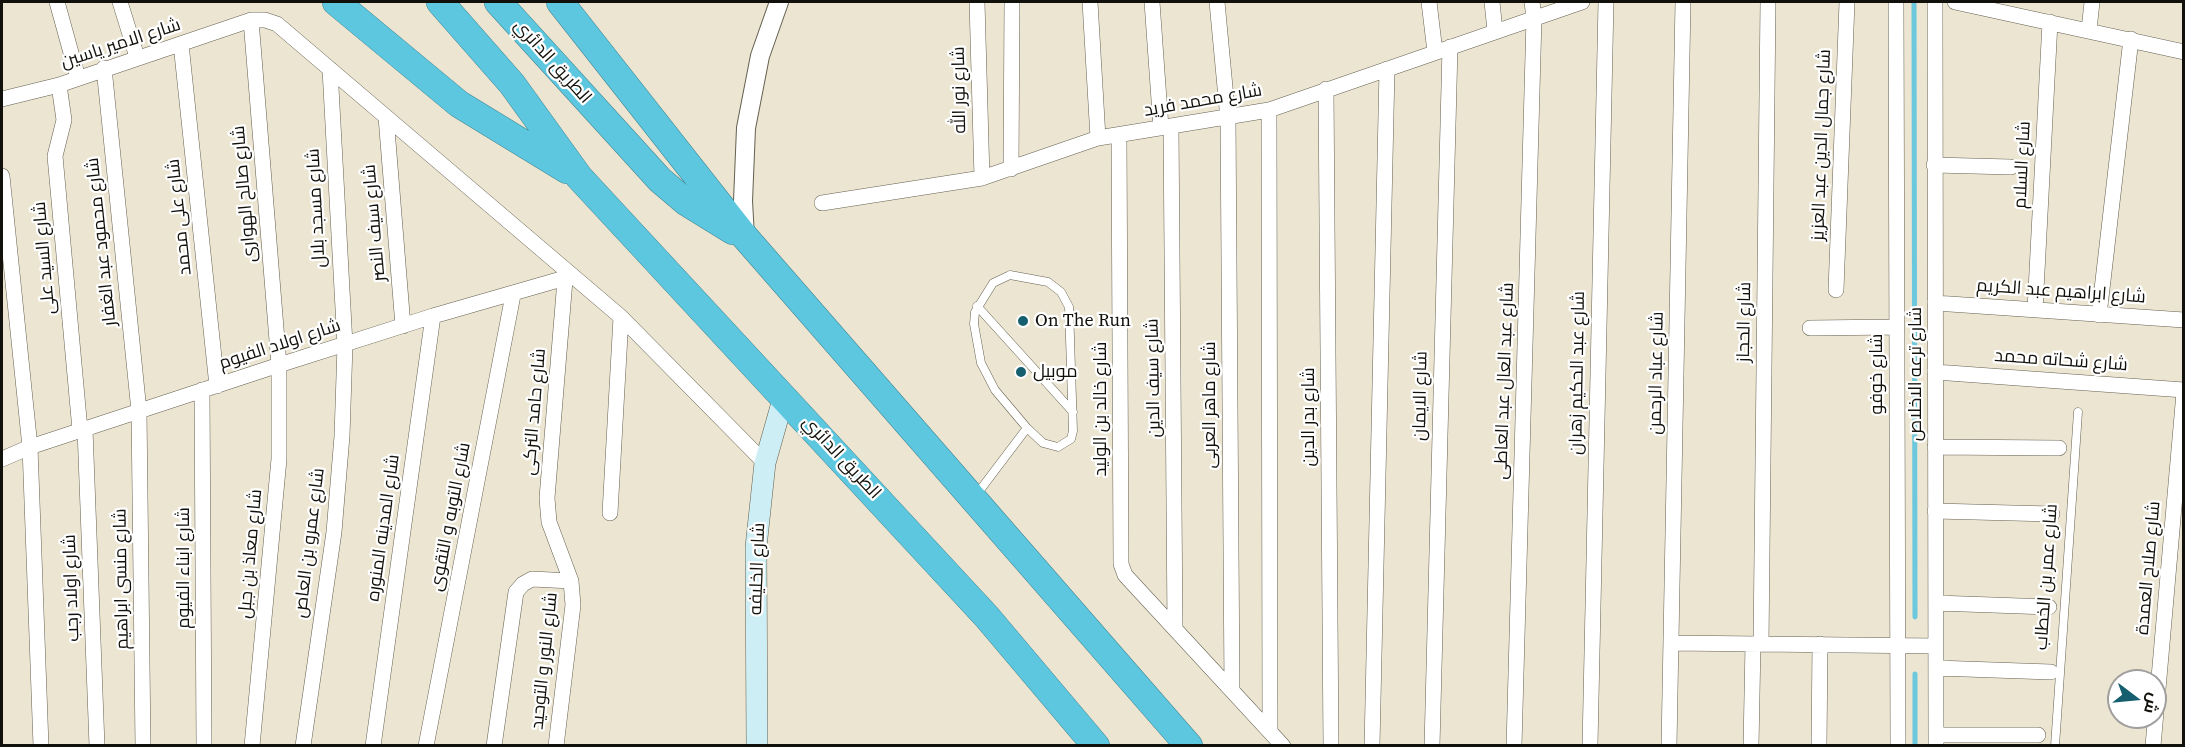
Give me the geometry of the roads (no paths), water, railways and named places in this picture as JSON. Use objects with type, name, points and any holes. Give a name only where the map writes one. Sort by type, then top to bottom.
[{"type":"highway","name":"الطريق الدائري","points":[[336,2],[459,104],[579,177]]},
{"type":"highway","name":"الطريق الدائري","points":[[440,2],[512,84],[579,177],[987,617],[1096,746]]},
{"type":"highway","name":"الطريق الدائري","points":[[498,2],[660,180],[714,221],[744,237]]},
{"type":"highway","name":"الطريق الدائري","points":[[560,2],[744,237],[1189,746]]},
{"type":"main road","name":"شارع الخليفه","points":[[757,746],[756,546],[765,462],[784,396]]},
{"type":"street","points":[[57,2],[78,78]]},
{"type":"street","points":[[120,2],[137,57]]},
{"type":"street","points":[[744,237],[743,173],[746,128],[760,56],[779,2]]},
{"type":"street","name":"شارع نور الله","points":[[977,2],[981,178]]},
{"type":"street","points":[[1011,169],[1012,2]]},
{"type":"street","points":[[1090,2],[1098,138]]},
{"type":"street","name":"شارع سيف الدين","points":[[1152,2],[1166,128],[1175,628]]},
{"type":"street","name":"شارع ماهر العربى","points":[[1217,2],[1228,119],[1232,690]]},
{"type":"street","name":"شارع الايمان","points":[[1429,2],[1442,50],[1432,746]]},
{"type":"street","points":[[1492,2],[1495,31]]},
{"type":"street","name":"شارع عبد العال عبد العاطى","points":[[1514,746],[1534,18],[1532,2]]},
{"type":"street","name":"شارع عبد الحكيم زهران","points":[[1590,746],[1606,2]]},
{"type":"street","name":"شارع عباد الرحمن","points":[[1669,746],[1683,2]]},
{"type":"street","name":"شارع الحجاز","points":[[1751,746],[1757,644],[1768,2]]},
{"type":"street","name":"شارع جمال الدين عبد العزيز","points":[[1836,290],[1847,2]]},
{"type":"street","name":"شارع خوفو","points":[[1896,2],[1898,746]]},
{"type":"street","name":"شارع ترعه الاخلاص","points":[[1935,2],[1936,740]]},
{"type":"street","points":[[1955,2],[2184,52]]},
{"type":"street","points":[[2089,30],[2092,2]]},
{"type":"street","name":"شارع محمد فريد","points":[[822,203],[981,178],[1098,138],[1228,119],[1269,110],[1574,3]]},
{"type":"street","points":[[251,20],[265,20],[277,24],[569,278],[621,316],[765,462]]},
{"type":"street","name":"شارع الامير ياسين","points":[[2,99],[59,85],[251,20]]},
{"type":"street","name":"شارع صالح الهوارى","points":[[251,20],[279,365]]},
{"type":"street","name":"شارع السلام","points":[[2035,310],[2050,22]]},
{"type":"street","points":[[2099,315],[2131,39]]},
{"type":"street","name":"شارع على محمد","points":[[181,44],[210,388]]},
{"type":"street","name":"شارع محمود عبد الغفار","points":[[104,68],[139,411]]},
{"type":"street","name":"شارع مسجد بلال","points":[[330,69],[345,345]]},
{"type":"street","points":[[1372,746],[1387,69]]},
{"type":"street","name":"شارع السيد على","points":[[59,85],[64,120],[55,156],[83,429]]},
{"type":"street","name":"شارع بدر الدين","points":[[1326,89],[1331,746]]},
{"type":"street","points":[[1269,110],[1270,730]]},
{"type":"street","name":"شارع سيف النصر","points":[[386,117],[403,326]]},
{"type":"street","name":"شارع خالد بن الوليد","points":[[1119,135],[1121,558],[1125,574],[1175,628]]},
{"type":"street","points":[[1934,165],[2011,167]]},
{"type":"street","points":[[2,176],[30,447],[41,746]]},
{"type":"street","name":"شارع اولاد الفيوم","points":[[2,459],[83,429],[279,365],[433,316],[569,278]]},
{"type":"street","name":"شارع حامد التركى","points":[[557,546],[549,522],[547,498],[569,278]]},
{"type":"street","name":"شارع التوبه و التقوى","points":[[426,746],[513,295]]},
{"type":"street","name":"شارع ابراهيم عبد الكريم","points":[[1935,303],[2184,320]]},
{"type":"street","name":"شارع المدينه المنوره","points":[[373,746],[433,316]]},
{"type":"street","points":[[610,513],[621,316]]},
{"type":"street","points":[[1810,328],[1897,327]]},
{"type":"street","name":"شارع عمرو بن العاص","points":[[303,746],[334,532],[342,436],[345,345]]},
{"type":"street","name":"شارع معاذ بن جبل","points":[[252,746],[279,459],[279,365]]},
{"type":"street","name":"شارع شحاته محمد","points":[[1935,372],[2184,392]]},
{"type":"street","name":"شارع ابناء الفيوم","points":[[204,746],[210,388]]},
{"type":"street","name":"شارع صلاح العمدة","points":[[2153,746],[2184,392]]},
{"type":"street","name":"شارع منسى ابراهيم","points":[[139,411],[143,746]]},
{"type":"street","name":"شارع اولاد رجب","points":[[83,429],[97,746]]},
{"type":"street","points":[[1935,447],[2059,448]]},
{"type":"street","points":[[1935,511],[2052,514]]},
{"type":"street","name":"شارع النور و التوحيد","points":[[556,746],[573,605],[572,581],[557,546]]},
{"type":"street","points":[[494,746],[516,592],[532,579],[572,581]]},
{"type":"street","points":[[1936,603],[2049,607]]},
{"type":"street","points":[[1175,628],[1283,746]]},
{"type":"street","points":[[1671,643],[1936,646]]},
{"type":"street","points":[[1819,746],[1820,644]]},
{"type":"street","points":[[1936,668],[2051,672]]},
{"type":"street","points":[[1936,740],[2038,735]]},
{"type":"lane","points":[[1010,275],[1041,280],[1062,292],[1070,315],[1073,412],[1071,439],[1058,447],[1043,443],[995,390],[985,373],[974,324],[977,306],[993,283],[1010,275]]},
{"type":"lane","points":[[977,306],[1073,412]]},
{"type":"lane","name":"شارع عمر بن الخطاب","points":[[2055,746],[2078,412]]},
{"type":"lane","points":[[974,498],[1027,428]]},
{"type":"waterway","points":[[1914,2],[1915,617]]},
{"type":"waterway","points":[[1915,674],[1915,746]]},
{"type":"place","name":"On The Run","points":[[1023,321]]},
{"type":"place","name":"موبيل","points":[[1021,372]]}]
